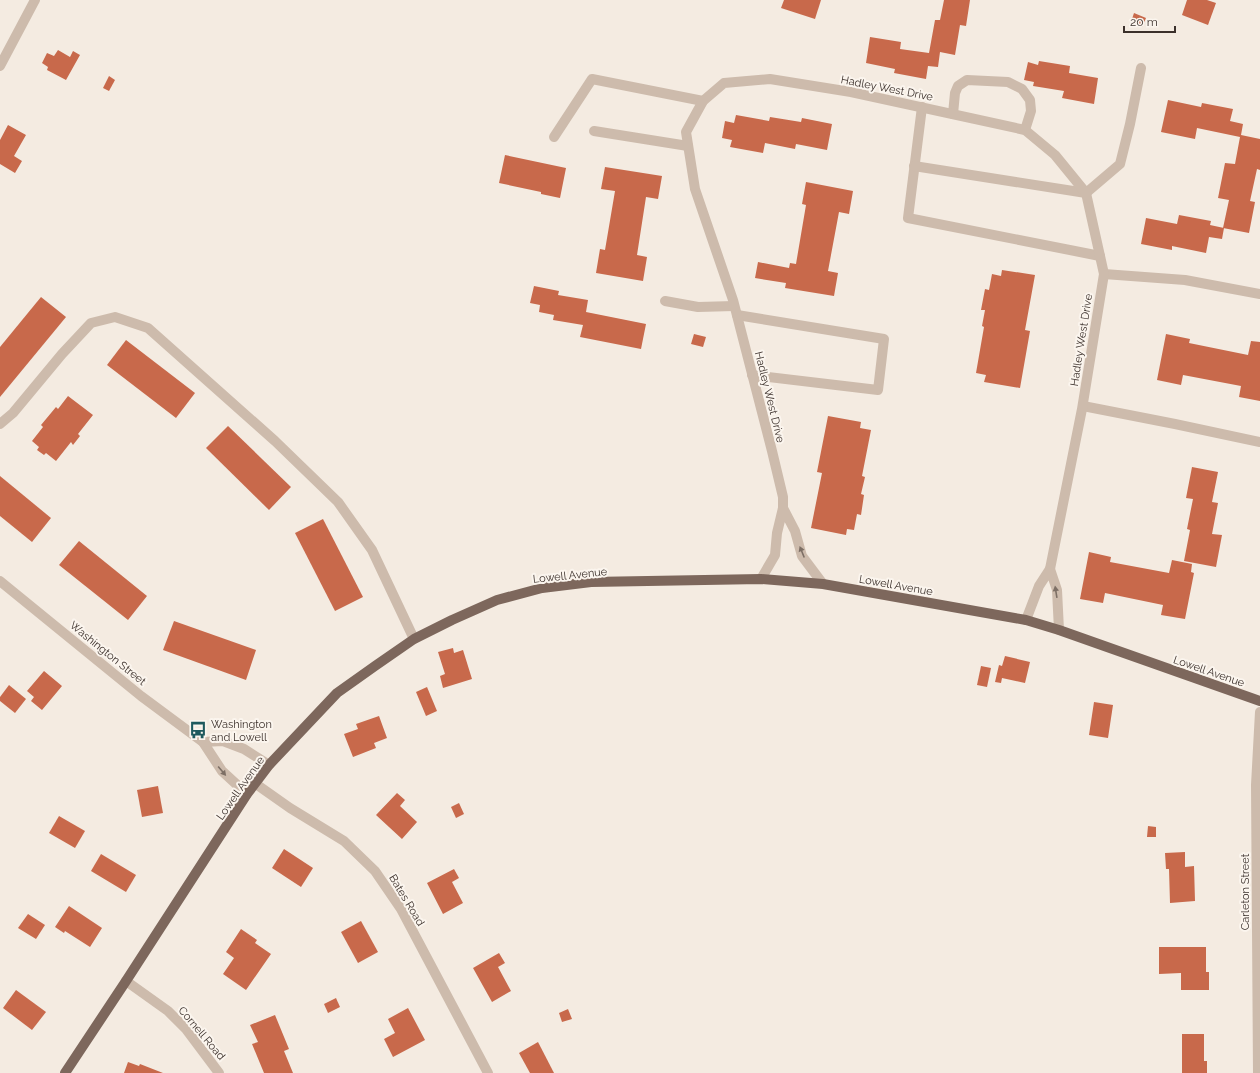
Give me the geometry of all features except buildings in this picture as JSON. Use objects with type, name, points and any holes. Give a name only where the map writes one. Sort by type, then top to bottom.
[{"type":"main road","name":"Lowell Avenue","points":[[65,1073],[126,982],[247,794],[269,766],[337,694],[414,639],[497,600],[542,588],[591,582],[761,579],[823,584],[1026,620],[1059,630],[1260,701]]},
{"type":"street","points":[[0,66],[35,0]]},
{"type":"street","points":[[914,166],[1086,193],[1120,164],[1141,68]]},
{"type":"street","points":[[554,137],[592,79],[703,101]]},
{"type":"street","name":"Hadley West Drive","points":[[761,579],[775,555],[777,533],[783,508],[783,497],[736,311],[695,189],[686,132],[703,101],[724,83],[770,79],[851,92],[1025,130],[1055,155],[1086,193],[1104,274],[1083,406],[1050,569],[1039,586],[1026,620]]},
{"type":"street","points":[[952,114],[955,93],[958,86],[967,80],[1008,82],[1022,89],[1030,100],[1031,111],[1025,130]]},
{"type":"street","points":[[922,107],[908,218],[1100,256]]},
{"type":"street","points":[[594,131],[688,146]]},
{"type":"street","points":[[1104,274],[1185,280],[1260,294]]},
{"type":"street","points":[[665,301],[698,307],[736,311],[884,339],[878,390],[752,375]]},
{"type":"street","points":[[0,424],[13,413],[62,354],[91,323],[115,317],[148,328],[275,441],[338,502],[372,550],[414,639]]},
{"type":"street","points":[[1083,406],[1260,442]]},
{"type":"street","name":"Hadley West Drive","points":[[783,508],[795,531],[802,556],[823,584]]},
{"type":"street","name":"Hadley West Drive","points":[[1050,569],[1057,590],[1059,630]]},
{"type":"street","name":"Washington Street","points":[[0,581],[141,696],[203,742],[222,771],[247,794]]},
{"type":"street","name":"Carleton Street","points":[[1258,1073],[1256,785],[1260,712]]},
{"type":"street","points":[[203,742],[223,741],[244,749],[269,766]]},
{"type":"street","name":"Bates Road","points":[[256,784],[290,808],[344,841],[375,871],[401,909],[488,1073]]},
{"type":"street","name":"Cornell Road","points":[[126,982],[168,1011],[194,1039],[219,1073]]},
{"type":"place","name":"Washington and Lowell","points":[[198,730]]}]
